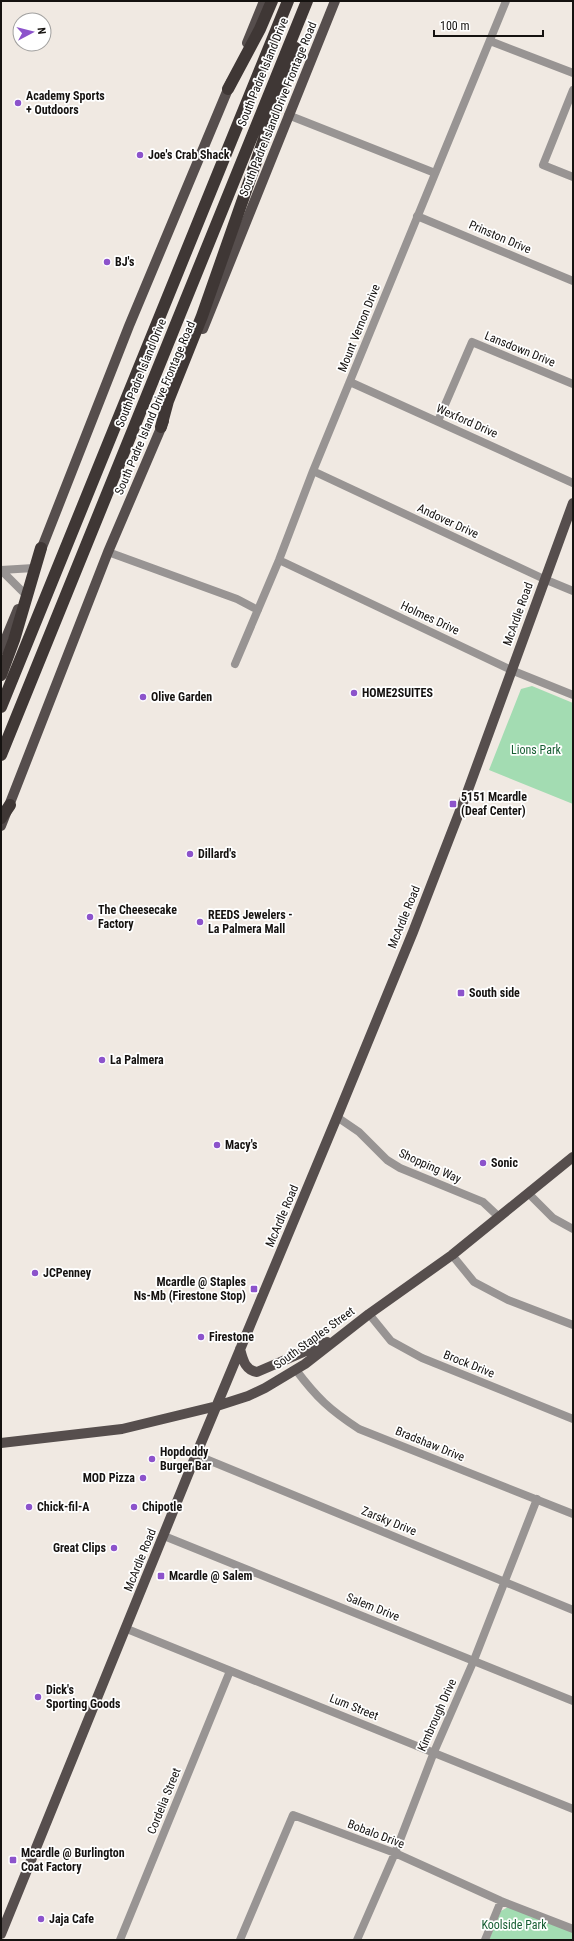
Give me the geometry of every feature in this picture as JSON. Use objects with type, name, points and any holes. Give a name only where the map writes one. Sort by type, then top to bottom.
[{"type":"highway","points":[[228,90],[260,29],[272,1]]},
{"type":"highway","name":"South Padre Island Drive","points":[[1,706],[288,1]]},
{"type":"highway","name":"South Padre Island Drive","points":[[1,755],[307,1]]},
{"type":"highway","points":[[161,428],[168,401],[202,316],[313,1]]},
{"type":"highway","points":[[1,675],[41,548]]},
{"type":"highway","points":[[1,818],[10,805]]},
{"type":"main road","points":[[1,650],[25,594],[41,548],[129,326],[264,1]]},
{"type":"main road","name":"South Padre Island Drive Frontage Road","points":[[1,826],[108,552],[210,312],[335,1]]},
{"type":"main road","name":"McArdle Road","points":[[1,1934],[127,1629],[196,1455],[338,1117],[426,897],[512,670],[573,503]]},
{"type":"main road","name":"South Staples Street","points":[[1,1443],[122,1429],[217,1406],[248,1396],[296,1370],[369,1314],[452,1256],[573,1157]]},
{"type":"main road","points":[[240,1349],[242,1359],[248,1368],[257,1372],[284,1362],[342,1335]]},
{"type":"street","name":"Mount Vernon Drive","points":[[234,664],[258,610],[434,173],[506,1]]},
{"type":"street","points":[[490,41],[573,73]]},
{"type":"street","points":[[573,90],[543,165],[573,177]]},
{"type":"street","points":[[288,115],[434,173]]},
{"type":"street","name":"Prinston Drive","points":[[417,216],[573,281]]},
{"type":"street","name":"Lansdown Drive","points":[[438,421],[472,342],[573,384]]},
{"type":"street","name":"Wexford Drive","points":[[350,382],[573,483]]},
{"type":"street","name":"Andover Drive","points":[[313,471],[544,579],[573,591]]},
{"type":"street","points":[[108,552],[237,599],[258,610]]},
{"type":"street","name":"Holmes Drive","points":[[278,560],[512,670],[573,695]]},
{"type":"street","points":[[1,570],[34,568]]},
{"type":"street","points":[[1,570],[25,594]]},
{"type":"street","name":"Shopping Way","points":[[338,1117],[359,1132],[387,1160],[400,1168],[483,1202],[499,1216]]},
{"type":"street","points":[[528,1193],[553,1218],[573,1229]]},
{"type":"street","points":[[452,1256],[474,1282],[508,1300],[573,1325]]},
{"type":"street","name":"Brock Drive","points":[[369,1314],[391,1341],[422,1358],[573,1419]]},
{"type":"street","name":"Bradshaw Drive","points":[[296,1370],[315,1396],[335,1413],[359,1429],[573,1514]]},
{"type":"street","name":"Zarsky Drive","points":[[196,1455],[573,1610]]},
{"type":"street","name":"Kimbrough Drive","points":[[357,1940],[395,1853],[434,1752],[474,1660],[536,1499]]},
{"type":"street","name":"Salem Drive","points":[[164,1536],[573,1701]]},
{"type":"street","name":"Lum Street","points":[[127,1629],[573,1809]]},
{"type":"street","name":"Cordelia Street","points":[[120,1940],[230,1671]]},
{"type":"street","name":"Bobalo Drive","points":[[240,1940],[293,1816],[395,1853],[501,1901],[573,1929]]},
{"type":"street","points":[[485,1940],[501,1901]]},
{"type":"green space","name":"Lions Park","points":[[532,686],[573,703],[573,804],[489,770],[521,689]]},
{"type":"green space","name":"Koolside Park","points":[[508,1907],[573,1932],[573,1940],[489,1940],[501,1911]]},
{"type":"place","name":"Academy Sports + Outdoors","points":[[18,103]]},
{"type":"place","name":"Joe's Crab Shack","points":[[140,155]]},
{"type":"place","name":"BJ's","points":[[107,262]]},
{"type":"place","name":"HOME2SUITES","points":[[354,693]]},
{"type":"place","name":"Olive Garden","points":[[143,697]]},
{"type":"place","name":"5151 Mcardle (Deaf Center)","points":[[453,804]]},
{"type":"place","name":"Dillard's","points":[[190,854]]},
{"type":"place","name":"The Cheesecake Factory","points":[[90,917]]},
{"type":"place","name":"REEDS Jewelers - La Palmera Mall","points":[[200,922]]},
{"type":"place","name":"South side","points":[[461,993]]},
{"type":"place","name":"La Palmera","points":[[102,1060]]},
{"type":"place","name":"Macy's","points":[[217,1145]]},
{"type":"place","name":"Sonic","points":[[483,1163]]},
{"type":"place","name":"JCPenney","points":[[35,1273]]},
{"type":"place","name":"Mcardle @ Staples Ns-Mb (Firestone Stop)","points":[[254,1289]]},
{"type":"place","name":"Firestone","points":[[201,1337]]},
{"type":"place","name":"Hopdoddy Burger Bar","points":[[152,1459]]},
{"type":"place","name":"MOD Pizza","points":[[143,1478]]},
{"type":"place","name":"Chick-fil-A","points":[[29,1507]]},
{"type":"place","name":"Chipotle","points":[[134,1507]]},
{"type":"place","name":"Great Clips","points":[[114,1548]]},
{"type":"place","name":"Mcardle @ Salem","points":[[161,1576]]},
{"type":"place","name":"Dick's Sporting Goods","points":[[38,1697]]},
{"type":"place","name":"Mcardle @ Burlington Coat Factory","points":[[13,1860]]},
{"type":"place","name":"Jaja Cafe","points":[[41,1919]]}]
